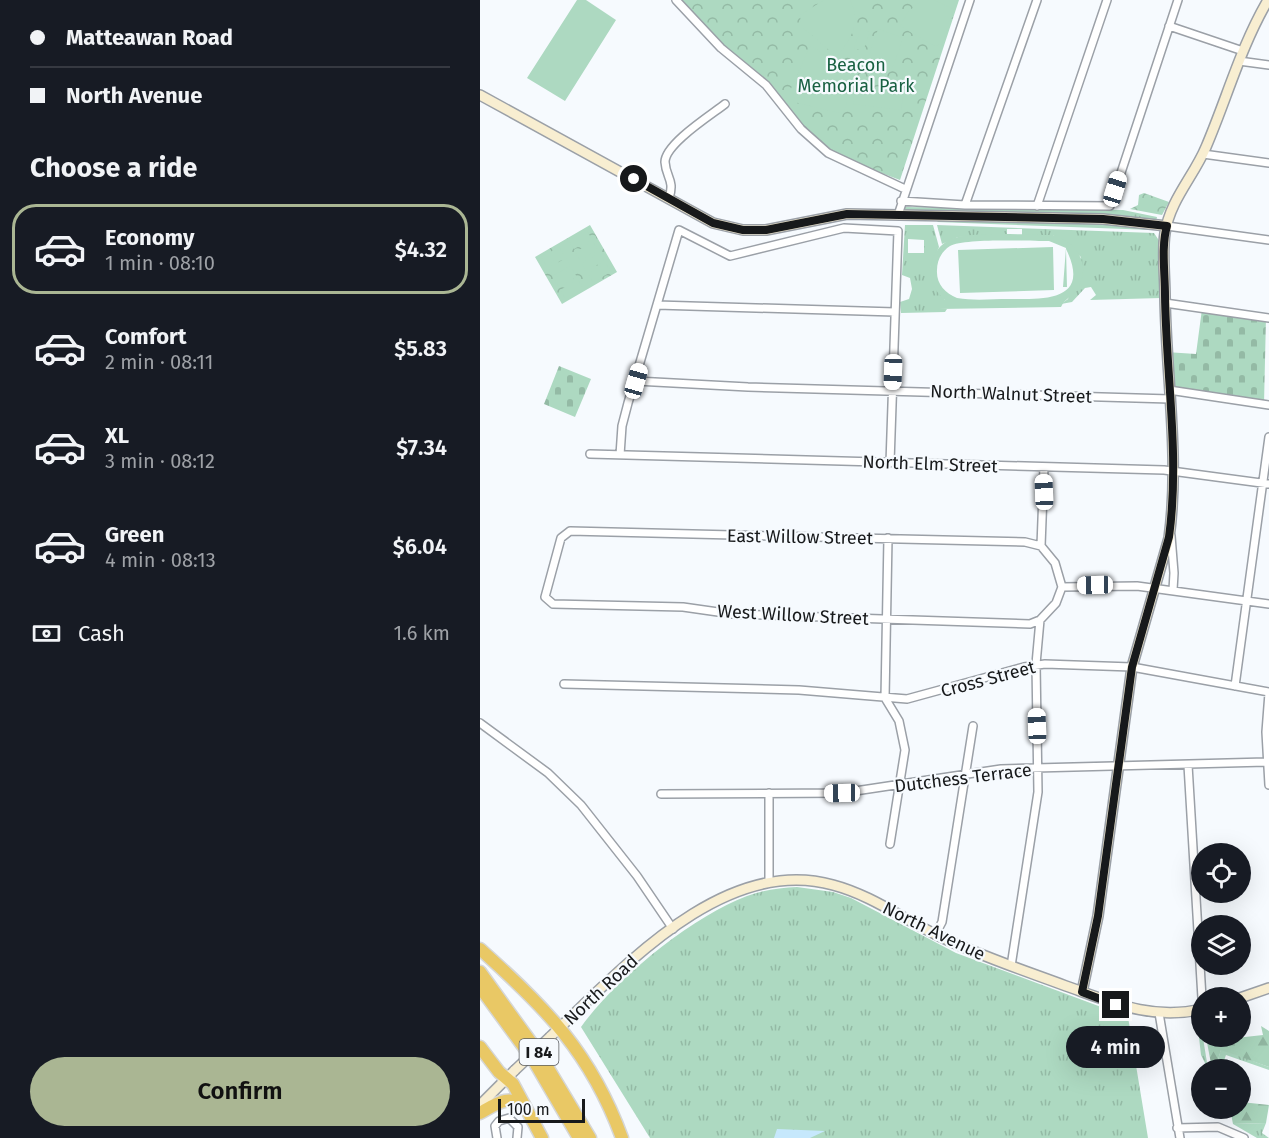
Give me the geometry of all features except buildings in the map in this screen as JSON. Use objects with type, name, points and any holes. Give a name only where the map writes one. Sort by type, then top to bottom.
[{"type":"highway","points":[[480,949],[561,1027],[598,1081],[622,1138]]},
{"type":"highway","name":"I 84","points":[[480,972],[540,1054],[590,1138]]},
{"type":"highway","name":"I 84","points":[[480,987],[542,1074],[579,1138]]},
{"type":"highway","points":[[480,1047],[512,1074],[542,1138]]},
{"type":"highway","points":[[480,1113],[507,1100],[519,1103],[527,1110]]},
{"type":"street","points":[[676,0],[722,48],[766,85],[801,129],[828,153],[905,189]]},
{"type":"street","points":[[898,215],[970,0]]},
{"type":"street","points":[[965,205],[1037,0]]},
{"type":"street","points":[[1037,206],[1107,0]]},
{"type":"street","points":[[901,201],[965,205],[1110,206],[1178,0]]},
{"type":"street","points":[[1173,590],[1174,573],[1170,532],[1172,471],[1165,303],[1167,226],[1179,194],[1203,154],[1243,51],[1268,0]]},
{"type":"street","points":[[1169,26],[1243,51]]},
{"type":"street","points":[[1239,61],[1269,65]]},
{"type":"street","points":[[480,95],[713,223],[743,230],[766,230],[847,214],[1103,219],[1269,240]]},
{"type":"street","points":[[669,198],[673,187],[665,160],[669,151],[698,124],[725,104]]},
{"type":"street","points":[[1203,154],[1269,163]]},
{"type":"street","points":[[620,454],[622,426],[679,230],[730,256],[844,228],[898,231],[890,463]]},
{"type":"street","points":[[1165,303],[1269,318]]},
{"type":"street","points":[[657,305],[895,312]]},
{"type":"street","name":"North Walnut Street","points":[[636,381],[892,391],[1169,394],[1269,405]]},
{"type":"street","points":[[1236,686],[1266,484],[1269,437]]},
{"type":"street","name":"North Elm Street","points":[[590,454],[1172,471],[1266,484]]},
{"type":"street","points":[[1011,966],[1022,905],[1039,768],[1036,664],[1040,620],[1056,603],[1062,587],[1055,562],[1041,546],[1044,467]]},
{"type":"street","name":"East Willow Street","points":[[547,602],[545,591],[561,538],[570,531],[1024,542],[1041,546]]},
{"type":"street","points":[[1082,992],[1096,926],[1132,667],[1170,532]]},
{"type":"street","points":[[888,538],[885,698],[899,721],[904,736],[905,750],[890,844]]},
{"type":"street","points":[[1062,587],[1095,585],[1154,588],[1269,604]]},
{"type":"street","name":"West Willow Street","points":[[547,602],[564,605],[683,607],[732,614],[887,620],[1030,624],[1040,620]]},
{"type":"street","name":"Cross Street","points":[[564,684],[799,690],[907,699],[1036,664],[1132,667],[1269,693]]},
{"type":"street","points":[[1269,693],[1266,762],[1269,785]]},
{"type":"street","points":[[480,723],[548,773],[580,805],[637,876],[673,929]]},
{"type":"street","points":[[935,935],[942,922],[973,726]]},
{"type":"street","name":"Dutchess Terrace","points":[[661,794],[842,793],[1001,769],[1266,762]]},
{"type":"street","points":[[1188,765],[1201,987]]},
{"type":"street","points":[[769,793],[769,882]]},
{"type":"street","name":"North Avenue","points":[[673,929],[730,894],[769,882],[807,880],[841,887],[873,901],[935,935],[1125,1008],[1171,1014],[1191,1011]]},
{"type":"street","name":"North Road","points":[[480,1105],[619,970],[673,929]]},
{"type":"street","points":[[1251,994],[1269,988]]},
{"type":"street","points":[[1159,1013],[1180,1138]]},
{"type":"street","points":[[497,1138],[495,1126],[499,1121],[509,1118],[518,1127],[517,1138]]},
{"type":"street","points":[[1178,1128],[1218,1128],[1244,1138]]},
{"type":"green space","points":[[577,0],[586,0],[616,20],[565,101],[527,78]]},
{"type":"green space","name":"Beacon Memorial Park","points":[[676,0],[959,0],[900,180],[828,153],[801,129],[766,85],[738,63]]},
{"type":"green space","points":[[824,0],[850,0],[855,16],[850,37],[837,57],[801,26],[800,15]]},
{"type":"green space","points":[[922,0],[934,0],[955,10],[942,44],[934,46],[900,26],[908,12]]},
{"type":"green space","points":[[861,28],[870,32],[863,51],[854,48]]},
{"type":"green space","points":[[878,29],[903,38],[893,67],[868,59]]},
{"type":"green space","points":[[810,46],[828,58],[841,74],[847,93],[843,114],[794,102],[789,93]]},
{"type":"green space","points":[[854,91],[903,97],[901,110],[853,104]]},
{"type":"green space","points":[[1144,193],[1169,202],[1162,215],[1130,209],[1138,205],[1139,195]]},
{"type":"green space","points":[[903,207],[1123,210],[1157,217],[1156,222],[908,213]]},
{"type":"green space","points":[[939,220],[1103,223],[1153,230],[937,222]]},
{"type":"green space","points":[[590,225],[617,272],[562,304],[535,257]]},
{"type":"green space","points":[[905,225],[933,225],[939,247],[930,268],[945,300],[939,309],[947,309],[945,312],[901,313],[900,302],[909,299],[912,289],[910,278],[902,275]],"holes":[[[908,239],[924,240],[924,253],[908,253]]]},
{"type":"green space","points":[[937,225],[1154,233],[1160,242],[1161,298],[1090,300],[1096,295],[1091,287],[1085,288],[1072,302],[1061,304],[1068,299],[1081,257],[1053,235],[1022,235],[1022,229],[1007,229],[1007,236],[958,237],[942,244]]},
{"type":"green space","points":[[587,231],[592,239],[574,249],[569,241]]},
{"type":"green space","points":[[972,235],[1053,235],[1068,242],[1074,248],[1082,261],[1083,269],[1079,286],[1061,307],[939,309],[939,300],[945,300],[933,285],[930,267],[937,250],[947,241]],"holes":[[[1049,241],[1066,248],[1063,287],[1067,287],[1066,249],[1072,266],[1073,279],[1068,288],[1060,294],[1049,297],[983,300],[957,298],[945,291],[938,280],[937,266],[941,256],[947,248],[957,243]]]},
{"type":"green space","points":[[593,242],[598,250],[580,260],[575,252]]},
{"type":"green space","points":[[559,247],[564,255],[546,265],[541,257]]},
{"type":"green space","points":[[1053,247],[1054,290],[960,293],[958,250]]},
{"type":"green space","points":[[600,253],[604,261],[586,271],[582,263]]},
{"type":"green space","points":[[566,258],[570,266],[553,276],[548,268]]},
{"type":"green space","points":[[606,264],[611,272],[593,282],[588,274]]},
{"type":"green space","points":[[572,269],[577,277],[559,287],[554,279]]},
{"type":"green space","points":[[578,280],[583,288],[565,298],[560,290]]},
{"type":"green space","points":[[1202,309],[1266,317],[1264,404],[1169,390],[1166,352],[1196,354]]},
{"type":"green space","points":[[559,366],[591,379],[575,417],[544,404]]},
{"type":"green space","points":[[797,887],[833,892],[851,898],[956,953],[1128,1017],[1148,1138],[650,1138],[581,1027],[596,1008],[634,970],[656,951],[703,918],[753,894]]},
{"type":"green space","points":[[1261,1026],[1269,1031],[1269,1067],[1221,1050],[1218,1059],[1210,1059],[1208,1047],[1251,1047],[1251,1036],[1263,1035]]},
{"type":"green space","points":[[1200,1047],[1204,1047],[1206,1059],[1203,1059]]},
{"type":"green space","points":[[1221,1049],[1248,1059],[1237,1059],[1226,1055],[1225,1059],[1218,1059]]},
{"type":"green space","points":[[1251,1060],[1269,1067],[1269,1070],[1251,1064]]},
{"type":"green space","points":[[1251,1103],[1269,1105],[1266,1123],[1233,1124],[1232,1119],[1251,1119]]},
{"type":"green space","points":[[1266,1123],[1262,1133],[1269,1138],[1257,1138],[1233,1124]]},
{"type":"water","points":[[777,1129],[825,1131],[810,1138],[774,1138]]},
{"type":"route","points":[[634,179],[713,223],[743,230],[766,230],[847,214],[1103,219],[1167,226],[1165,232],[1165,327],[1166,361],[1172,411],[1172,516],[1169,537],[1132,667],[1098,916],[1082,992],[1116,1005]]}]
